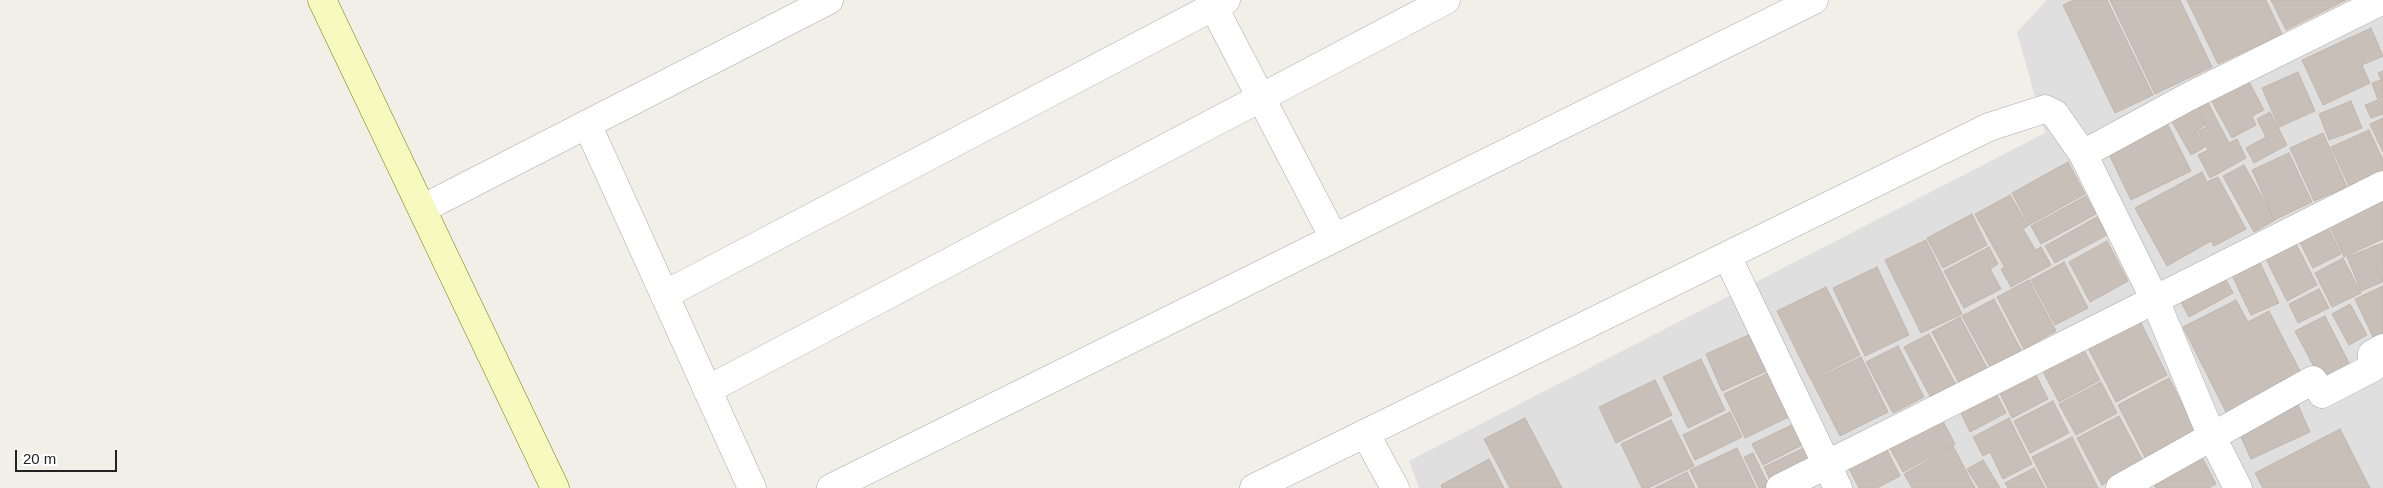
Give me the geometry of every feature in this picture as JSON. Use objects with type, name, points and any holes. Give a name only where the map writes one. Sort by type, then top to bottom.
[{"type":"street","points":[[322,0],[555,488]]},
{"type":"street","points":[[422,209],[829,0]]},
{"type":"street","points":[[707,390],[1446,0]]},
{"type":"street","points":[[831,488],[1814,0]]},
{"type":"street","points":[[2083,154],[2188,97],[2383,0]]},
{"type":"street","points":[[664,295],[1216,2],[1261,98],[1334,238]]},
{"type":"street","points":[[1254,488],[1990,127],[2035,111],[2044,110],[2055,114],[2083,154],[2155,300],[2212,437],[2238,488]]},
{"type":"street","points":[[587,124],[752,488]]},
{"type":"street","points":[[1780,488],[1833,477],[2155,300],[2383,185]]},
{"type":"street","points":[[1727,256],[1833,477]]},
{"type":"street","points":[[2120,488],[2313,380],[2322,394],[2372,368],[2372,354],[2383,348]]},
{"type":"street","points":[[1366,433],[1395,488]]},
{"type":"shaded area","points":[[2047,0],[2383,0],[2383,488],[1419,488],[1409,461],[2045,133],[2017,32]]},
{"type":"building","points":[[2074,0],[2107,0],[2153,95],[2115,113],[2063,5]]},
{"type":"building","points":[[2110,0],[2180,0],[2212,67],[2155,94]]},
{"type":"building","points":[[2187,0],[2266,0],[2282,34],[2218,64]]},
{"type":"building","points":[[2271,0],[2346,0],[2286,30]]},
{"type":"building","points":[[2371,28],[2383,56],[2362,65],[2370,83],[2323,105],[2302,60]]},
{"type":"building","points":[[2383,71],[2383,114],[2371,118],[2365,105],[2378,100],[2372,83],[2381,80],[2378,73]]},
{"type":"building","points":[[2298,72],[2315,111],[2279,127],[2262,88]]},
{"type":"building","points":[[2248,80],[2264,110],[2252,116],[2256,125],[2232,138],[2211,100]]},
{"type":"building","points":[[2351,101],[2362,128],[2329,140],[2319,114]]},
{"type":"building","points":[[2208,103],[2229,143],[2237,139],[2246,158],[2210,178],[2198,155],[2208,150],[2198,131],[2207,127],[2197,109]]},
{"type":"building","points":[[2194,107],[2205,125],[2196,131],[2205,147],[2191,155],[2171,120]]},
{"type":"building","points":[[2270,112],[2287,145],[2254,163],[2246,148],[2266,137],[2257,119]]},
{"type":"building","points":[[2164,117],[2191,171],[2131,200],[2105,146]]},
{"type":"building","points":[[2383,118],[2383,152],[2370,124]]},
{"type":"building","points":[[2369,130],[2383,160],[2383,170],[2349,186],[2331,147]]},
{"type":"building","points":[[2323,133],[2347,187],[2314,201],[2290,148]]},
{"type":"building","points":[[2289,153],[2312,202],[2274,220],[2252,170]]},
{"type":"building","points":[[2068,162],[2085,194],[2029,225],[2012,193]]},
{"type":"building","points":[[2244,165],[2275,220],[2254,232],[2223,176]]},
{"type":"building","points":[[2202,172],[2207,182],[2218,177],[2246,229],[2214,246],[2211,241],[2167,266],[2135,208]]},
{"type":"building","points":[[2010,195],[2028,226],[2023,229],[2035,249],[2004,266],[1975,214]]},
{"type":"building","points":[[2086,196],[2096,214],[2041,244],[2031,226]]},
{"type":"building","points":[[2383,198],[2383,239],[2344,257],[2327,220]]},
{"type":"building","points":[[1972,214],[1987,245],[1943,268],[1927,238]]},
{"type":"building","points":[[2097,217],[2107,235],[2055,263],[2045,246]]},
{"type":"building","points":[[2325,221],[2341,254],[2313,268],[2296,235]]},
{"type":"building","points":[[2292,236],[2317,285],[2287,301],[2262,251]]},
{"type":"building","points":[[1926,240],[1962,314],[1921,333],[1885,260]]},
{"type":"building","points":[[2107,241],[2128,281],[2090,302],[2069,262]]},
{"type":"building","points":[[2383,243],[2383,282],[2369,248]]},
{"type":"building","points":[[1989,247],[1998,264],[1990,269],[2001,289],[1964,308],[1944,271]]},
{"type":"building","points":[[2041,247],[2051,265],[2011,287],[2001,269]]},
{"type":"building","points":[[2368,249],[2382,282],[2361,291],[2347,257]]},
{"type":"building","points":[[2255,252],[2279,303],[2251,315],[2227,265]]},
{"type":"building","points":[[2343,258],[2361,293],[2332,307],[2315,273]]},
{"type":"building","points":[[2064,262],[2088,308],[2055,325],[2031,280]]},
{"type":"building","points":[[1877,267],[1909,335],[1865,356],[1833,288]]},
{"type":"building","points":[[2219,267],[2233,293],[2189,317],[2175,291]]},
{"type":"building","points":[[2029,280],[2056,331],[2024,349],[1997,297]]},
{"type":"building","points":[[2383,286],[2383,339],[2376,343],[2355,299]]},
{"type":"building","points":[[1826,287],[1860,355],[1811,380],[1777,311]]},
{"type":"building","points":[[2319,289],[2329,308],[2298,323],[2289,304]]},
{"type":"building","points":[[1994,299],[2021,350],[1990,367],[1962,316]]},
{"type":"building","points":[[2236,300],[2248,322],[2269,311],[2302,375],[2227,414],[2183,327]]},
{"type":"building","points":[[2350,304],[2367,335],[2349,345],[2332,314]]},
{"type":"building","points":[[2134,309],[2167,375],[2116,402],[2082,336]]},
{"type":"building","points":[[2325,316],[2351,367],[2322,382],[2295,331]]},
{"type":"building","points":[[1960,317],[1987,368],[1959,383],[1932,332]]},
{"type":"building","points":[[1753,333],[1769,370],[1722,391],[1706,354]]},
{"type":"building","points":[[1929,334],[1956,385],[1931,398],[1904,347]]},
{"type":"building","points":[[2078,339],[2100,380],[2059,402],[2037,360]]},
{"type":"building","points":[[1898,346],[1924,397],[1893,413],[1866,362]]},
{"type":"building","points":[[1861,357],[1888,412],[1840,436],[1812,381]]},
{"type":"building","points":[[1701,359],[1725,410],[1688,428],[1663,377]]},
{"type":"building","points":[[2031,365],[2048,399],[2012,418],[1995,383]]},
{"type":"building","points":[[1770,372],[1791,416],[1745,438],[1724,394]]},
{"type":"building","points":[[2169,378],[2198,434],[2147,461],[2118,405]]},
{"type":"building","points":[[1655,380],[1672,415],[1616,443],[1599,407]]},
{"type":"building","points":[[2101,382],[2117,413],[2076,435],[2059,404]]},
{"type":"building","points":[[1992,385],[2006,413],[1970,432],[1956,403]]},
{"type":"building","points":[[2053,401],[2069,433],[2030,453],[2014,421]]},
{"type":"building","points":[[2298,405],[2310,432],[2251,459],[2239,433]]},
{"type":"building","points":[[1937,410],[1955,444],[1903,472],[1885,439]]},
{"type":"building","points":[[1730,412],[1742,437],[1695,460],[1683,435]]},
{"type":"building","points":[[2119,416],[2144,463],[2102,485],[2077,438]]},
{"type":"building","points":[[1525,418],[1562,488],[1510,488],[1484,439]]},
{"type":"building","points":[[2009,418],[2032,464],[2003,479],[1990,452],[1983,456],[1973,437]]},
{"type":"building","points":[[1671,420],[1694,466],[1648,488],[1642,488],[1621,444]]},
{"type":"building","points":[[1798,422],[1808,442],[1763,465],[1752,444]]},
{"type":"building","points":[[2340,429],[2370,488],[2263,488],[2255,473]]},
{"type":"building","points":[[2072,437],[2098,488],[2048,488],[2032,457]]},
{"type":"building","points":[[1882,440],[1900,476],[1877,488],[1859,488],[1844,459]]},
{"type":"building","points":[[1810,445],[1819,464],[1773,486],[1764,467]]},
{"type":"building","points":[[1953,446],[1975,488],[1912,488],[1904,474]]},
{"type":"building","points":[[1737,448],[1756,488],[1699,488],[1690,470]]},
{"type":"building","points":[[1753,453],[1770,488],[1759,488],[1744,457]]},
{"type":"building","points":[[1489,459],[1504,488],[1442,488],[1441,485]]},
{"type":"building","points":[[2203,459],[2216,484],[2209,488],[2156,488],[2154,485]]},
{"type":"building","points":[[1983,460],[2000,488],[1979,488],[1967,469]]},
{"type":"building","points":[[2034,468],[2045,488],[2008,488],[2005,483]]},
{"type":"building","points":[[1687,472],[1695,488],[1655,488]]}]
